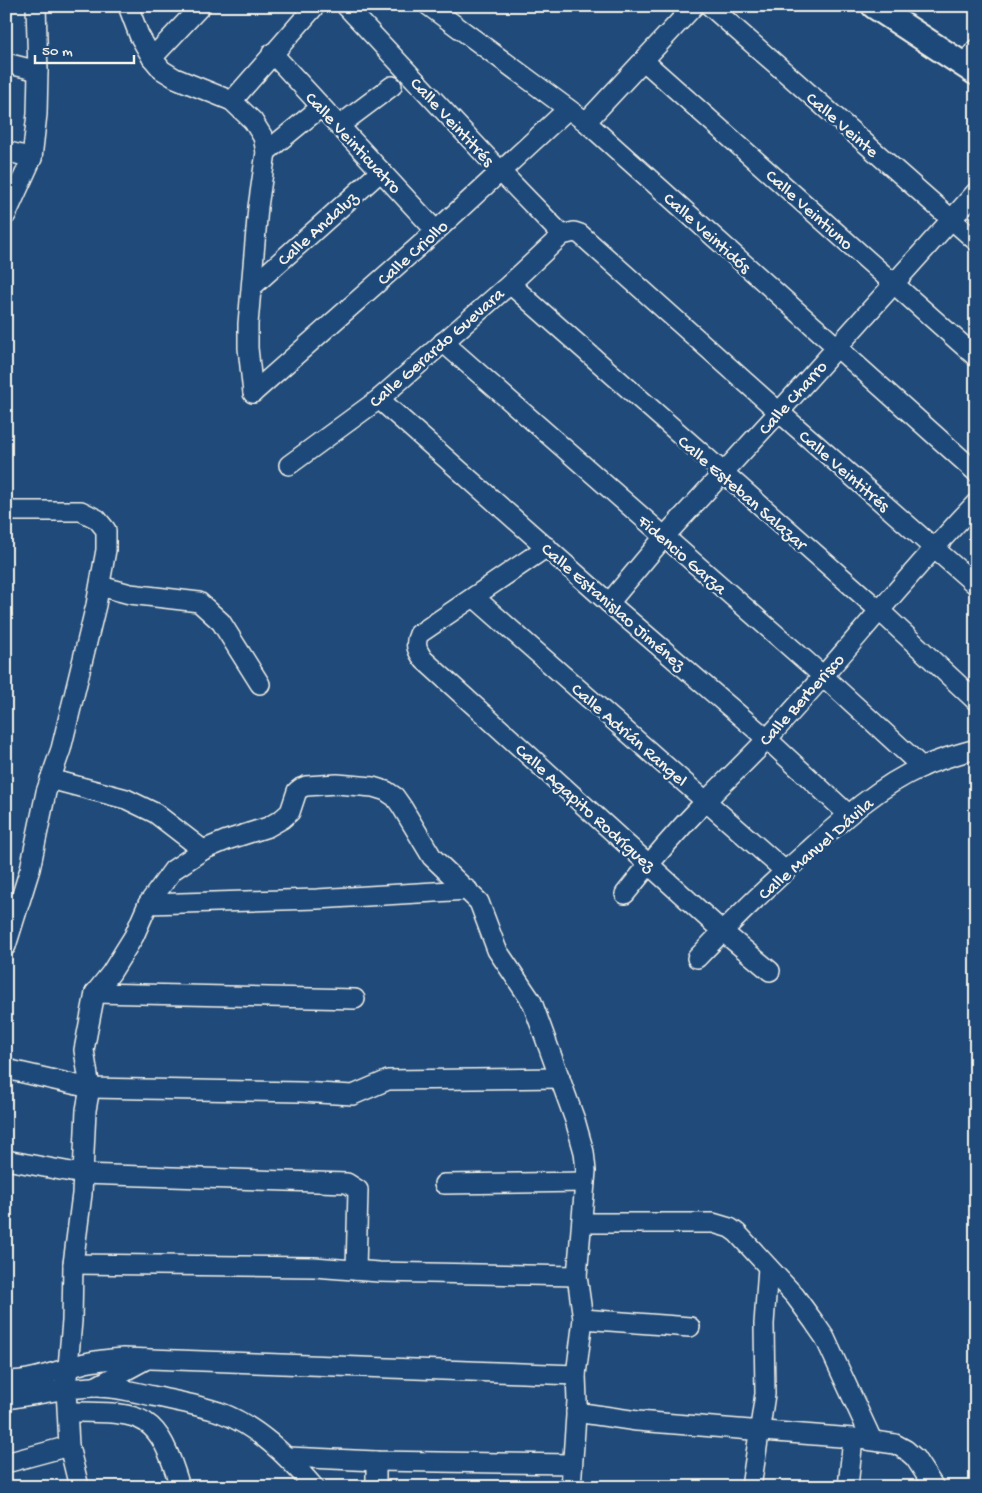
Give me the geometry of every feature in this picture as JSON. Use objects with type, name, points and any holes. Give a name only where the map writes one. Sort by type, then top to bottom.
[{"type":"main road","points":[[888,8],[973,59]]},
{"type":"street","points":[[6,215],[32,158],[37,114],[36,6]]},
{"type":"street","points":[[128,6],[139,35],[152,58],[162,70],[175,78],[232,101],[259,129],[266,152],[258,207],[252,286]]},
{"type":"street","points":[[152,58],[201,6]]},
{"type":"street","points":[[232,101],[315,6]]},
{"type":"street","name":"Calle Veintitrés","points":[[346,6],[501,172],[976,585]]},
{"type":"street","name":"Calle Veintidós","points":[[429,6],[586,122],[976,472]]},
{"type":"street","points":[[586,122],[694,6]]},
{"type":"street","name":"Calle Veinte","points":[[710,6],[976,241]]},
{"type":"street","name":"Calle Veinticuatro","points":[[272,53],[436,231]]},
{"type":"street","name":"Calle Veintiuno","points":[[644,61],[976,357]]},
{"type":"street","points":[[6,62],[38,71]]},
{"type":"street","points":[[340,126],[392,86]]},
{"type":"street","points":[[266,152],[321,107]]},
{"type":"street","name":"Calle Criollo","points":[[252,286],[248,348],[253,393],[436,231],[568,109]]},
{"type":"street","points":[[6,151],[32,158]]},
{"type":"street","name":"Calle Andaluz","points":[[252,286],[381,171]]},
{"type":"street","name":"Calle Charro","points":[[609,604],[664,537],[976,192]]},
{"type":"street","name":"Calle Gerardo Guevara","points":[[290,465],[379,398],[510,284],[571,234]]},
{"type":"street","name":"Calle Esteban Salazar","points":[[510,284],[722,474],[880,611],[976,701]]},
{"type":"street","name":"Fidencio Garza","points":[[443,342],[823,676],[922,767]]},
{"type":"street","name":"Calle Estanislao Jiménez","points":[[379,398],[609,604],[767,739],[848,814]]},
{"type":"street","name":"Calle Berberisco","points":[[625,894],[649,864],[706,801],[767,739],[880,611],[933,547],[976,502]]},
{"type":"street","points":[[6,511],[81,511],[97,519],[106,530],[106,550],[100,586],[61,749],[46,792],[30,869],[6,946]]},
{"type":"street","points":[[474,597],[547,547]]},
{"type":"street","points":[[100,586],[130,594],[199,602],[221,622],[260,684]]},
{"type":"street","name":"Calle Agapito Rodríguez","points":[[474,597],[419,634],[416,646],[424,660],[722,931],[770,971]]},
{"type":"street","name":"Calle Adrián Rangel","points":[[474,597],[785,871]]},
{"type":"street","name":"Calle Manuel Dávila","points":[[697,958],[722,931],[848,814],[885,788],[922,767],[976,749]]},
{"type":"street","points":[[50,779],[126,799],[155,813],[203,850]]},
{"type":"street","points":[[79,1487],[69,1446],[66,1390],[72,1321],[73,1264],[82,1194],[86,1110],[90,1088],[84,1050],[95,993],[111,973],[129,943],[148,904],[173,870],[203,850],[268,827],[282,819],[290,812],[298,791],[306,786],[337,784],[373,788],[386,791],[394,797],[432,857],[479,902],[497,950],[532,1002],[575,1120],[584,1152],[585,1182],[578,1276],[583,1319],[576,1375],[576,1412],[570,1487]]},
{"type":"street","points":[[148,904],[317,899],[468,890]]},
{"type":"street","points":[[95,993],[355,999]]},
{"type":"street","points":[[6,1069],[90,1088],[300,1092],[353,1095],[388,1080],[560,1078]]},
{"type":"street","points":[[6,1160],[82,1174],[347,1183],[358,1190],[356,1270]]},
{"type":"street","points":[[444,1184],[585,1182]]},
{"type":"street","points":[[582,1223],[699,1223],[723,1225],[737,1232],[794,1296],[825,1338],[863,1439],[848,1487]]},
{"type":"street","points":[[73,1264],[314,1267],[356,1270],[578,1276]]},
{"type":"street","points":[[751,1487],[765,1394],[764,1324],[768,1267]]},
{"type":"street","points":[[583,1319],[690,1327]]},
{"type":"street","points":[[6,1381],[41,1378],[100,1360],[124,1358],[576,1375]]},
{"type":"street","points":[[95,1387],[147,1358]]},
{"type":"street","points":[[6,1399],[95,1387],[139,1393],[220,1413],[241,1422],[288,1457],[314,1487]]},
{"type":"street","points":[[68,1412],[128,1414],[154,1428],[163,1440],[180,1487]]},
{"type":"street","points":[[576,1412],[620,1419],[758,1432],[863,1439],[895,1444],[915,1458],[934,1487]]},
{"type":"street","points":[[6,1463],[69,1446]]},
{"type":"street","points":[[288,1457],[376,1461],[572,1464]]},
{"type":"street","points":[[376,1461],[376,1487]]}]
